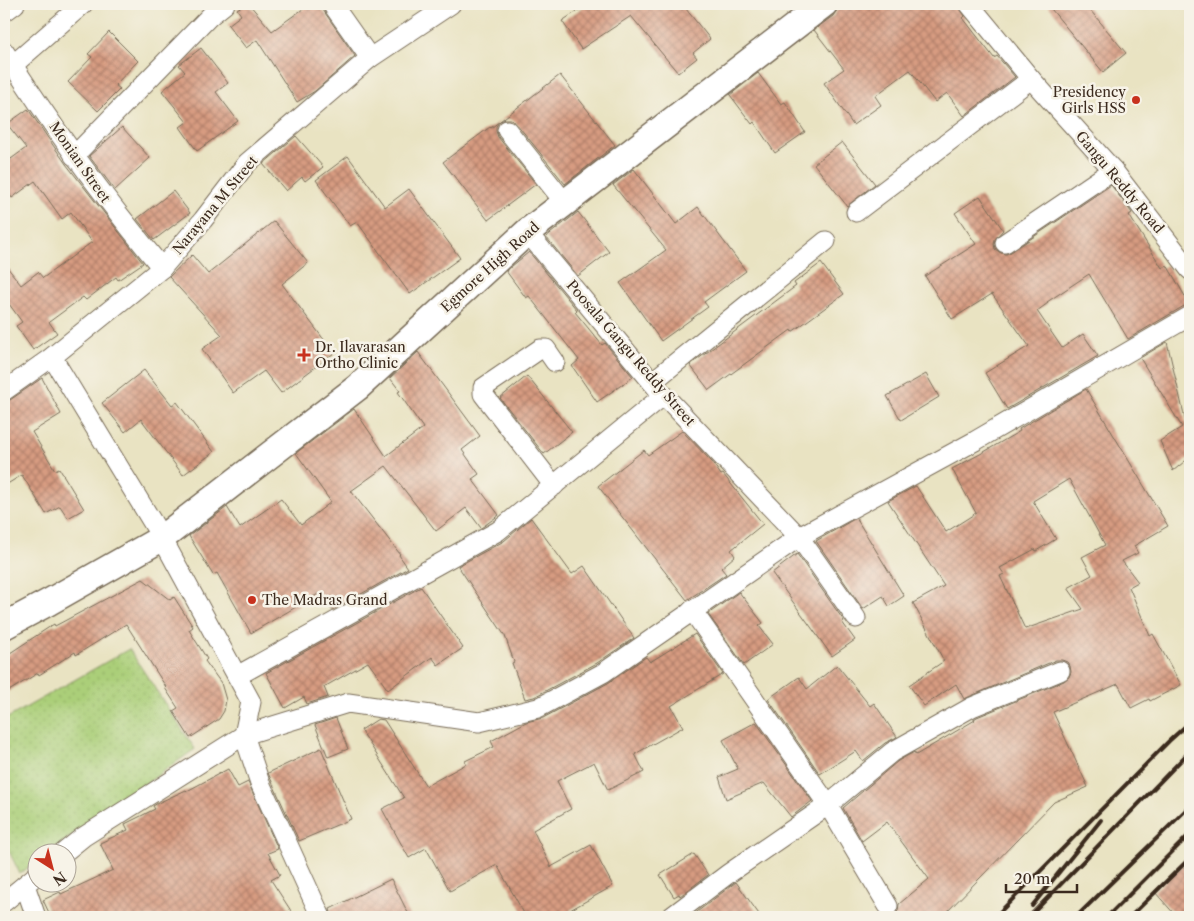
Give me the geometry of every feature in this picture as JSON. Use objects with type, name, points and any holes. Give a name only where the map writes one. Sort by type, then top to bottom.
[{"type":"main road","name":"Egmore High Road","points":[[4,626],[162,538],[358,387],[527,232],[824,4]]},
{"type":"street","points":[[4,12],[15,4]]},
{"type":"street","points":[[8,58],[83,4]]},
{"type":"street","points":[[74,156],[210,16],[225,4]]},
{"type":"street","points":[[332,4],[370,58]]},
{"type":"street","name":"Narayana M Street","points":[[4,391],[52,358],[162,268],[203,220],[247,163],[370,58],[451,4]]},
{"type":"street","name":"Gangu Reddy Road","points":[[969,4],[1031,79],[1113,170],[1189,265]]},
{"type":"street","name":"Monian Street","points":[[8,58],[74,156],[162,268]]},
{"type":"street","points":[[856,212],[1031,79]]},
{"type":"street","points":[[507,130],[565,203]]},
{"type":"street","points":[[1005,243],[1113,170]]},
{"type":"street","name":"Poosala Gangu Reddy Street","points":[[527,232],[658,389],[799,537],[856,618]]},
{"type":"street","points":[[237,676],[498,530],[554,486],[658,389],[826,241]]},
{"type":"street","points":[[74,844],[244,735],[348,703],[479,722],[538,708],[603,673],[799,537],[975,441],[1190,316]]},
{"type":"street","points":[[554,486],[483,394],[483,388],[540,349],[546,349],[555,362]]},
{"type":"street","points":[[52,358],[162,538],[251,702],[244,735],[260,783],[321,917]]},
{"type":"street","points":[[692,610],[828,805],[888,906]]},
{"type":"street","points":[[671,917],[728,874],[828,805],[892,752],[972,707],[1060,671]]},
{"type":"street","points":[[4,902],[28,882]]},
{"type":"street","points":[[33,894],[36,917]]},
{"type":"green space","points":[[129,649],[195,749],[61,844],[28,844],[28,868],[20,874],[4,841],[4,720]]},
{"type":"building","points":[[245,4],[249,4],[272,31],[310,4],[321,4],[323,10],[355,56],[315,91],[297,102],[257,40],[246,48],[228,25],[241,15],[237,9]]},
{"type":"building","points":[[588,4],[682,4],[710,39],[693,53],[697,58],[678,73],[631,16],[581,49],[562,21]]},
{"type":"building","points":[[841,4],[957,4],[965,16],[963,18],[994,58],[997,56],[1015,77],[964,116],[947,93],[935,102],[910,70],[875,96],[881,105],[853,125],[824,83],[844,69],[814,30],[833,16]]},
{"type":"building","points":[[1047,4],[1085,4],[1126,53],[1103,72]]},
{"type":"building","points":[[109,32],[138,61],[115,85],[120,89],[98,111],[68,82],[92,57],[88,54]]},
{"type":"building","points":[[201,48],[228,83],[216,92],[238,121],[197,151],[180,127],[187,122],[162,91],[185,72],[179,65]]},
{"type":"building","points":[[758,73],[781,104],[785,102],[805,132],[775,153],[754,122],[752,124],[730,95]]},
{"type":"building","points":[[560,75],[615,145],[565,184],[516,123],[511,119],[500,121]]},
{"type":"building","points":[[28,109],[66,164],[143,263],[118,280],[116,277],[86,300],[83,297],[49,322],[57,333],[33,350],[16,326],[22,322],[4,297],[4,263],[21,285],[38,272],[43,278],[92,242],[71,212],[62,219],[35,181],[12,198],[4,186],[4,164],[26,148],[7,124]]},
{"type":"building","points":[[500,121],[496,126],[498,137],[536,184],[488,220],[443,162]]},
{"type":"building","points":[[122,127],[150,158],[115,190],[89,156]]},
{"type":"building","points":[[296,136],[323,167],[305,181],[302,177],[286,191],[263,164]]},
{"type":"building","points":[[842,142],[875,184],[847,206],[814,164]]},
{"type":"building","points":[[348,156],[385,207],[409,189],[460,258],[410,294],[357,222],[350,226],[316,180]]},
{"type":"building","points":[[634,169],[676,224],[698,207],[746,271],[704,302],[708,307],[661,341],[620,283],[666,250],[613,185]]},
{"type":"building","points":[[1111,185],[1132,213],[1129,215],[1162,268],[1167,265],[1190,305],[1184,306],[1128,339],[1089,274],[1047,302],[1037,311],[1062,348],[1083,334],[1098,356],[1007,409],[985,373],[1029,346],[992,294],[952,319],[925,276],[976,244],[955,213],[980,196],[1003,230],[995,239],[995,249],[1006,254]]},
{"type":"building","points":[[173,191],[190,213],[154,240],[137,219]]},
{"type":"building","points":[[578,212],[609,252],[578,276],[546,237]]},
{"type":"building","points":[[274,221],[308,263],[282,284],[334,353],[281,393],[264,371],[233,393],[202,349],[222,335],[169,277],[192,255],[208,274]]},
{"type":"building","points":[[529,252],[577,310],[575,312],[602,345],[605,343],[633,377],[597,402],[572,366],[579,360],[529,296],[526,298],[506,271]]},
{"type":"building","points":[[821,263],[844,294],[709,390],[690,365],[796,286],[794,283]]},
{"type":"building","points":[[1167,342],[1190,440],[1190,457],[1173,471],[1160,441],[1182,427],[1140,358]]},
{"type":"building","points":[[418,352],[480,436],[462,450],[479,474],[472,479],[499,515],[481,528],[466,508],[436,531],[386,466],[351,491],[400,554],[408,568],[332,610],[320,593],[251,633],[217,573],[213,575],[189,536],[227,507],[240,528],[281,499],[301,525],[331,502],[296,453],[354,409],[386,456],[423,428],[390,378]]},
{"type":"building","points":[[144,370],[172,405],[177,402],[214,452],[183,475],[141,419],[125,432],[102,403]]},
{"type":"building","points":[[926,374],[939,397],[901,420],[887,396]]},
{"type":"building","points":[[527,376],[572,432],[544,454],[500,398]]},
{"type":"building","points":[[42,378],[61,414],[32,432],[55,470],[59,468],[84,509],[68,518],[60,506],[46,514],[22,475],[4,486],[4,402],[10,400]]},
{"type":"building","points":[[1086,389],[1168,526],[1134,546],[1138,553],[1122,561],[1138,582],[1129,587],[1150,636],[1153,634],[1181,685],[1150,701],[1149,699],[1131,708],[1118,684],[1053,712],[1088,787],[1054,802],[942,917],[882,917],[894,915],[898,911],[899,904],[929,879],[887,822],[862,841],[843,808],[898,761],[914,752],[916,755],[977,717],[1064,681],[1071,672],[1067,662],[1056,660],[964,699],[956,684],[924,706],[909,685],[944,661],[913,603],[944,586],[888,501],[916,486],[946,532],[976,513],[952,469],[1020,431],[1019,429]],"holes":[[[1069,479],[1105,545],[1082,557],[1092,575],[1068,588],[1083,609],[1025,629],[1000,576],[1004,574],[1000,568],[1056,539],[1033,501]]]},
{"type":"building","points":[[682,431],[712,462],[721,475],[723,474],[763,524],[731,550],[735,556],[721,568],[726,574],[687,600],[598,486],[644,450],[648,455]]},
{"type":"building","points":[[531,518],[572,574],[584,566],[634,638],[597,663],[534,697],[525,699],[505,636],[458,566],[504,541]]},
{"type":"building","points":[[856,518],[904,596],[889,606],[883,596],[863,609],[816,541]]},
{"type":"building","points":[[797,554],[844,621],[842,622],[855,640],[832,656],[772,573]]},
{"type":"building","points":[[143,579],[170,600],[174,597],[193,627],[189,630],[207,659],[205,661],[221,683],[226,700],[224,711],[219,719],[190,738],[173,711],[178,708],[126,624],[76,655],[75,652],[4,694],[4,657],[54,624],[55,626]]},
{"type":"building","points":[[421,587],[463,648],[438,665],[432,657],[388,690],[368,662],[324,687],[328,697],[307,704],[304,697],[285,708],[266,673]]},
{"type":"building","points":[[739,592],[763,623],[759,626],[773,644],[744,665],[708,614]]},
{"type":"building","points":[[695,634],[723,674],[671,706],[683,727],[635,754],[644,772],[608,790],[594,762],[557,781],[571,809],[533,830],[551,867],[591,845],[613,886],[570,910],[574,917],[526,917],[497,865],[450,891],[426,848],[409,858],[382,809],[404,798],[361,730],[378,719],[384,720],[426,786],[466,764],[465,761],[494,747],[491,741],[526,722],[543,718],[608,683],[646,657],[650,662]]},
{"type":"building","points":[[837,665],[870,706],[874,703],[897,737],[885,743],[863,761],[856,751],[820,774],[768,699],[799,677],[807,689]]},
{"type":"building","points":[[336,718],[348,749],[328,757],[315,725]]},
{"type":"building","points":[[756,722],[812,801],[791,817],[764,783],[726,799],[719,777],[738,769],[723,740]]},
{"type":"building","points":[[321,748],[351,819],[299,841],[268,773]]},
{"type":"building","points":[[228,769],[238,787],[248,782],[278,849],[268,853],[280,875],[271,880],[295,917],[51,917],[43,900],[56,894],[78,894],[78,886],[113,870],[100,843],[128,830],[125,824],[155,809],[153,806],[158,803],[187,791]]},
{"type":"building","points":[[694,854],[708,875],[680,896],[679,894],[674,897],[660,875]]},
{"type":"building","points":[[1190,859],[1190,917],[1177,917],[1154,891]]},
{"type":"building","points":[[391,879],[410,917],[332,917],[330,909]]},
{"type":"building","points":[[736,882],[761,917],[695,917],[693,915]]},
{"type":"railway","points":[[995,917],[1190,722]]},
{"type":"railway","points":[[1029,917],[1190,751]]},
{"type":"railway","points":[[1076,917],[1190,806]]},
{"type":"railway","points":[[1032,906],[1101,820]]},
{"type":"railway","points":[[1107,917],[1190,834]]},
{"type":"railway","points":[[1130,917],[1190,858]]},
{"type":"place","name":"Presidency Girls HSS","points":[[1136,100]]},
{"type":"place","name":"Dr. Ilavarasan Ortho Clinic","points":[[304,355]]},
{"type":"place","name":"The Madras Grand","points":[[252,600]]}]
